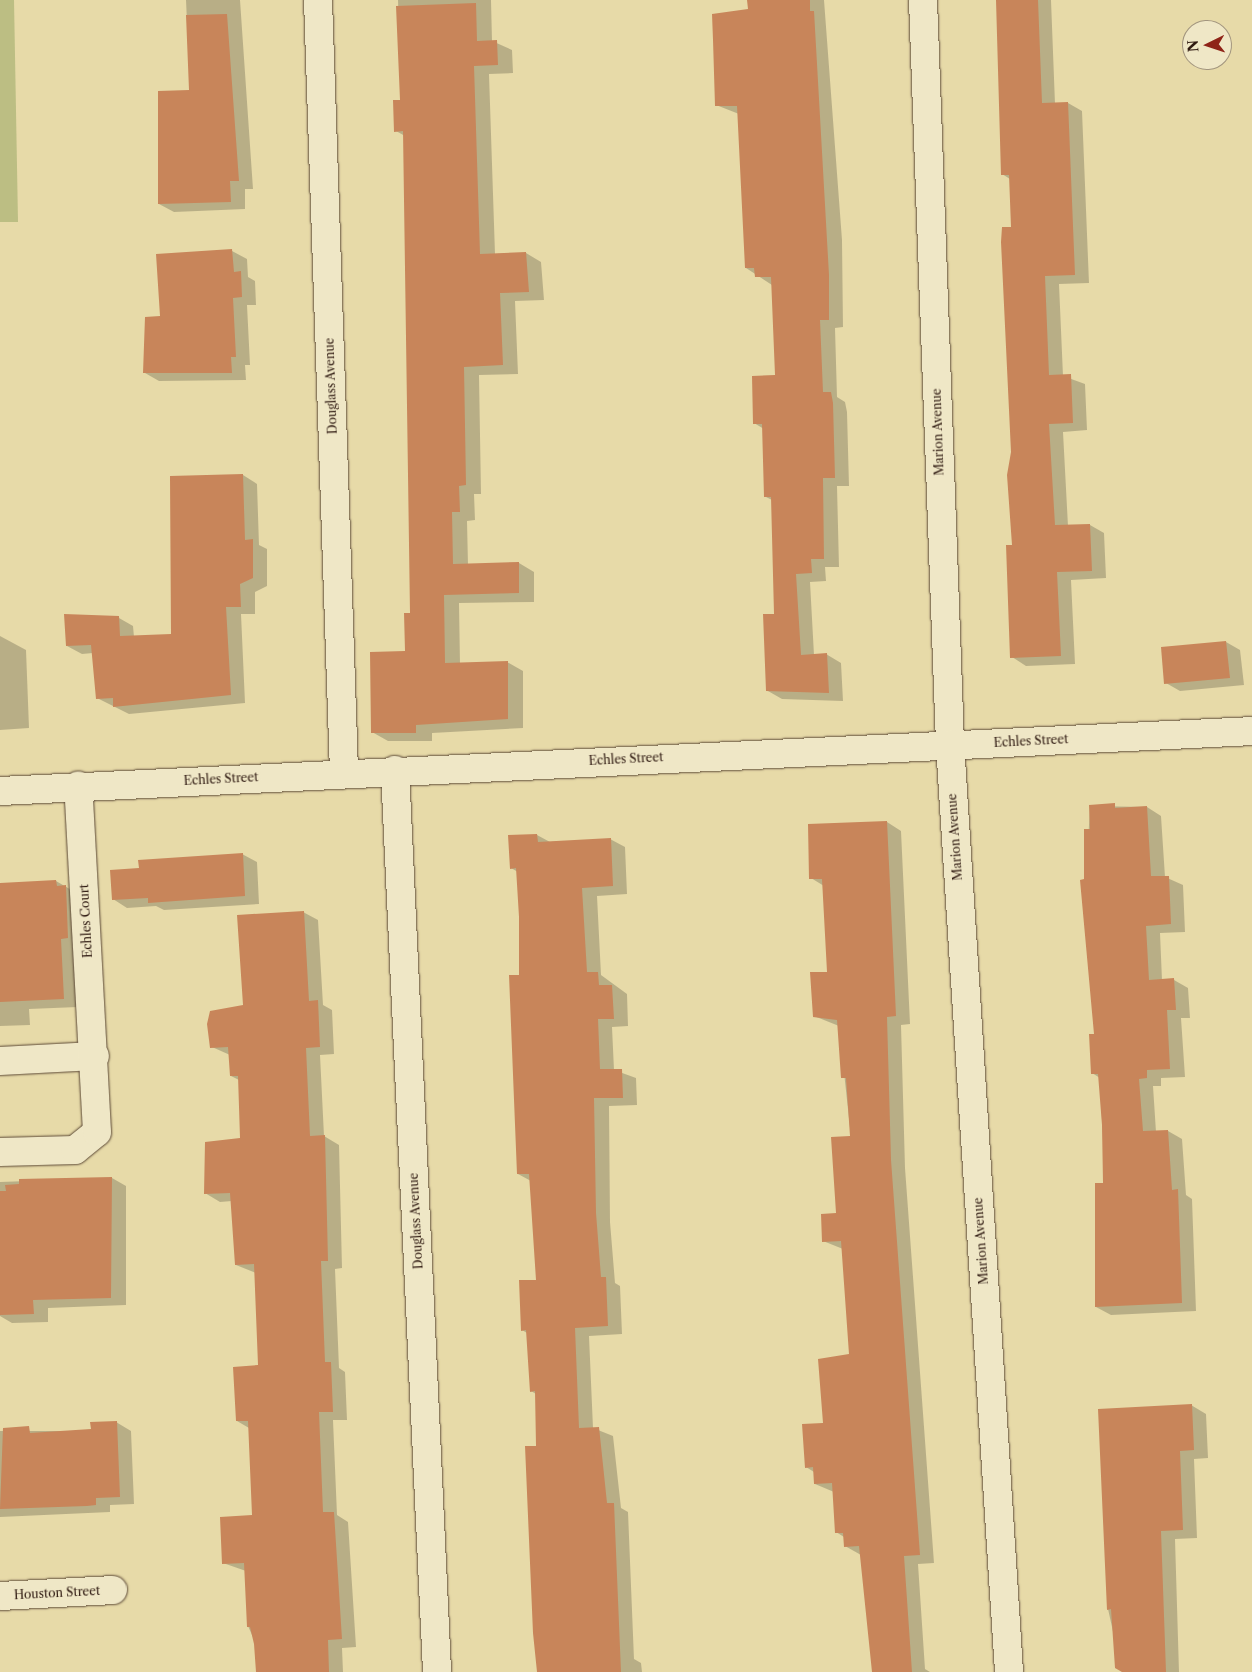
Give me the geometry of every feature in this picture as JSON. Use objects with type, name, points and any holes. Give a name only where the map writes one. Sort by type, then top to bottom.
[{"type":"street","name":"Douglass Avenue","points":[[318,0],[344,772]]},
{"type":"street","name":"Marion Avenue","points":[[923,0],[950,744],[1009,1672]]},
{"type":"street","name":"Echles Street","points":[[0,790],[344,772],[1252,731]]},
{"type":"street","name":"Douglass Avenue","points":[[395,770],[437,1672]]},
{"type":"street","name":"Echles Court","points":[[0,1152],[75,1150],[96,1132],[94,1056],[78,786]]},
{"type":"street","points":[[0,1061],[94,1056]]},
{"type":"street","name":"Houston Street","points":[[0,1596],[113,1590]]},
{"type":"green space","points":[[0,0],[14,0],[18,222],[0,222]]},
{"type":"building","points":[[747,0],[810,0],[810,11],[814,11],[829,275],[829,320],[820,320],[823,392],[831,392],[833,403],[835,478],[823,478],[824,559],[811,559],[812,573],[796,574],[801,655],[827,653],[829,693],[766,691],[763,614],[774,614],[771,497],[764,497],[762,424],[753,424],[752,376],[775,375],[771,277],[755,277],[754,268],[745,268],[737,106],[715,106],[712,14],[748,9]]},
{"type":"building","points":[[996,0],[1038,0],[1042,103],[1068,102],[1075,275],[1045,276],[1049,375],[1071,374],[1073,423],[1049,424],[1055,525],[1090,524],[1092,571],[1057,572],[1061,656],[1010,658],[1006,545],[1012,545],[1007,475],[1011,452],[1001,242],[1002,227],[1011,227],[1009,175],[1001,175]]},
{"type":"building","points":[[476,3],[477,41],[497,40],[498,65],[474,66],[480,254],[526,252],[529,292],[500,293],[503,365],[464,367],[466,485],[459,486],[460,512],[452,512],[453,564],[519,562],[519,593],[444,595],[445,663],[508,661],[508,719],[416,725],[416,733],[371,733],[370,652],[405,651],[404,613],[410,613],[403,131],[394,132],[393,100],[400,100],[396,6]]},
{"type":"building","points":[[227,14],[239,181],[230,181],[231,202],[158,204],[158,91],[189,90],[186,15]]},
{"type":"building","points":[[232,249],[234,272],[241,271],[242,297],[233,298],[236,357],[231,357],[232,373],[143,373],[145,317],[160,316],[156,254]]},
{"type":"building","points":[[243,474],[245,540],[253,539],[253,578],[240,584],[241,607],[226,607],[231,695],[113,707],[113,698],[96,699],[91,645],[66,646],[64,614],[119,616],[120,636],[171,634],[170,476]]},
{"type":"building","points":[[1226,641],[1230,678],[1164,684],[1161,647]]},
{"type":"building","points":[[1115,803],[1115,808],[1147,806],[1151,876],[1169,876],[1171,924],[1146,926],[1149,980],[1174,978],[1176,1010],[1167,1010],[1170,1069],[1147,1070],[1147,1078],[1139,1079],[1143,1131],[1168,1130],[1172,1190],[1178,1189],[1182,1303],[1095,1307],[1095,1183],[1103,1183],[1102,1125],[1098,1074],[1091,1074],[1089,1034],[1094,1034],[1080,880],[1084,879],[1084,829],[1090,829],[1089,805]]},
{"type":"building","points":[[887,821],[896,1016],[887,1017],[891,1160],[920,1555],[904,1556],[912,1672],[872,1672],[859,1546],[844,1547],[843,1533],[835,1533],[832,1483],[814,1484],[813,1467],[805,1468],[802,1424],[823,1423],[818,1359],[849,1354],[841,1241],[822,1242],[821,1214],[836,1213],[831,1137],[850,1136],[846,1078],[841,1078],[837,1020],[813,1017],[810,972],[827,972],[822,879],[809,879],[808,824]]},
{"type":"building","points":[[537,834],[538,842],[611,838],[613,886],[582,888],[587,972],[598,972],[599,985],[612,985],[614,1019],[598,1019],[600,1069],[622,1069],[623,1098],[594,1098],[596,1213],[601,1277],[606,1277],[608,1326],[575,1328],[579,1428],[599,1427],[607,1503],[614,1503],[621,1672],[537,1672],[533,1633],[525,1446],[536,1446],[535,1391],[530,1392],[526,1330],[521,1331],[519,1280],[536,1280],[529,1174],[517,1174],[509,975],[519,975],[519,917],[516,868],[510,869],[508,835]]},
{"type":"building","points":[[243,853],[245,896],[148,903],[148,898],[112,900],[110,870],[139,868],[138,860]]},
{"type":"building","points":[[56,880],[57,886],[66,885],[68,938],[61,939],[64,999],[0,1002],[0,883]]},
{"type":"building","points":[[304,911],[309,1001],[318,1000],[320,1047],[306,1048],[310,1136],[325,1135],[328,1261],[321,1261],[325,1362],[331,1362],[333,1412],[319,1412],[323,1512],[334,1512],[342,1639],[328,1640],[329,1672],[256,1672],[254,1644],[250,1627],[247,1627],[244,1563],[222,1564],[220,1517],[252,1515],[248,1421],[236,1421],[233,1367],[258,1365],[254,1264],[235,1265],[230,1193],[204,1194],[205,1142],[240,1138],[238,1076],[230,1076],[228,1047],[210,1048],[207,1024],[210,1011],[243,1005],[237,915]]},
{"type":"building","points":[[112,1177],[111,1298],[33,1300],[34,1314],[0,1315],[0,1191],[6,1191],[5,1185],[19,1184],[19,1179]]},
{"type":"building","points":[[1192,1404],[1194,1450],[1180,1451],[1183,1530],[1161,1531],[1166,1672],[1122,1672],[1115,1668],[1111,1609],[1107,1610],[1098,1409]]},
{"type":"building","points":[[117,1421],[120,1497],[96,1498],[96,1505],[87,1506],[0,1509],[3,1428],[29,1426],[30,1433],[91,1429],[90,1422]]}]
